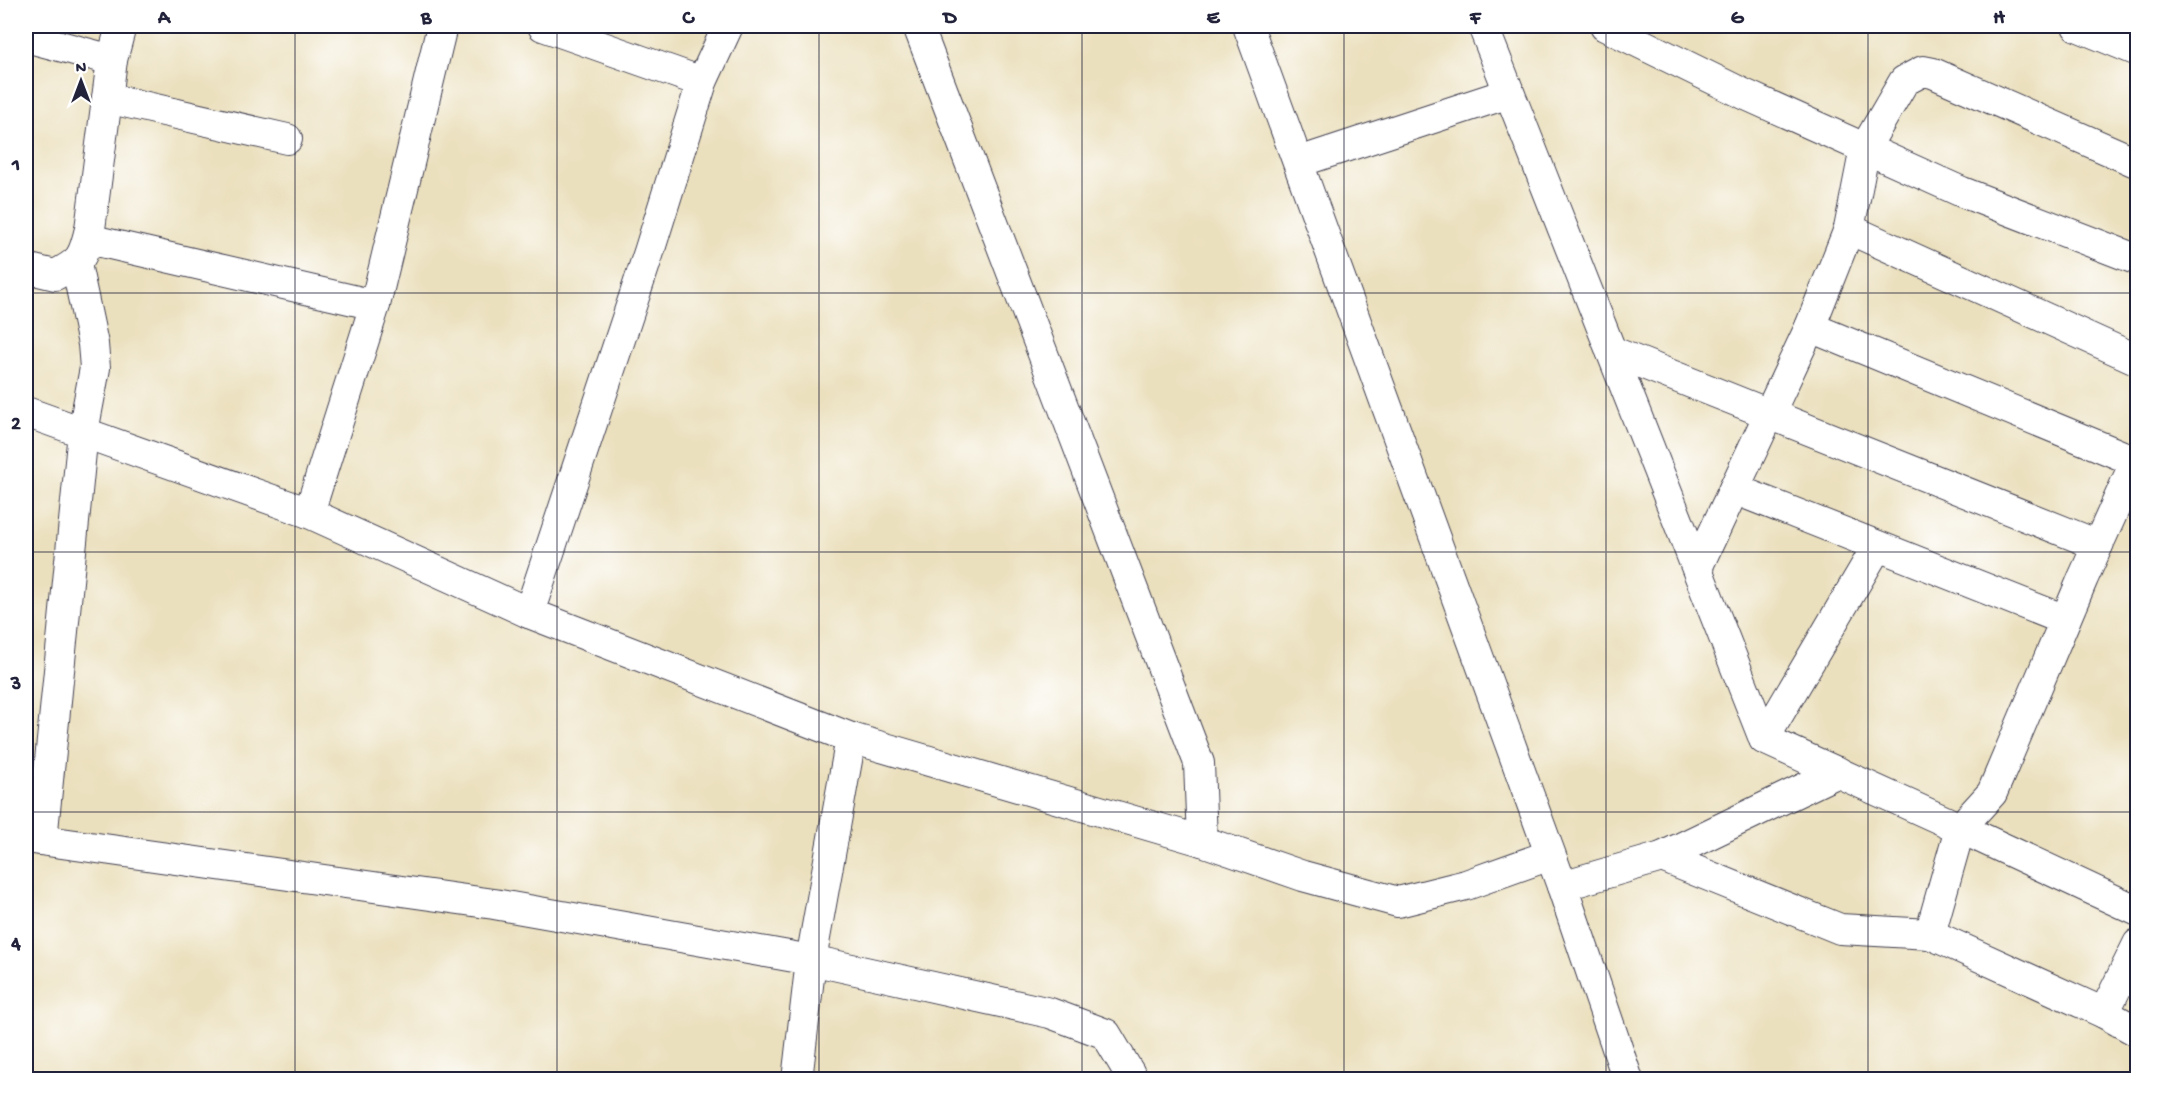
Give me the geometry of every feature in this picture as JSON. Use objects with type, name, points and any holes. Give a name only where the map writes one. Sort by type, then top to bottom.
[{"type":"street","points":[[120,26],[112,60],[82,252],[95,368],[83,432],[34,839],[494,904],[811,960],[1061,1017],[1106,1034],[1130,1074],[1130,1080]]},
{"type":"street","points":[[309,513],[375,304],[442,26]]},
{"type":"street","points":[[543,26],[574,31],[702,82]]},
{"type":"street","points":[[529,613],[649,252],[702,82],[728,26]]},
{"type":"street","points":[[918,26],[1199,763],[1202,841]]},
{"type":"street","points":[[1248,26],[1562,886],[1628,1080]]},
{"type":"street","points":[[1483,26],[1764,739],[2138,911]]},
{"type":"street","points":[[1605,26],[1744,94],[1962,192],[2138,260]]},
{"type":"street","points":[[2077,26],[2138,51]]},
{"type":"street","points":[[26,38],[112,60]]},
{"type":"street","points":[[1696,568],[1810,327],[1849,229],[1865,148],[1904,81],[1923,71],[1933,73],[2138,163]]},
{"type":"street","points":[[1299,162],[1509,93]]},
{"type":"street","points":[[107,98],[287,139]]},
{"type":"street","points":[[1849,229],[2138,360]]},
{"type":"street","points":[[82,252],[375,304]]},
{"type":"street","points":[[26,268],[55,275],[82,252]]},
{"type":"street","points":[[1810,327],[2136,458],[1992,793],[1960,828],[1930,934]]},
{"type":"street","points":[[1611,351],[2098,545]]},
{"type":"street","points":[[26,412],[309,513],[529,613],[851,738],[1202,841],[1304,876],[1398,902],[1466,885],[1550,855]]},
{"type":"street","points":[[1734,489],[2065,620]]},
{"type":"street","points":[[1764,739],[1877,547]]},
{"type":"street","points":[[797,1080],[811,960],[851,738]]},
{"type":"street","points":[[1562,886],[1662,857],[1838,772]]},
{"type":"street","points":[[1662,857],[1840,929],[1930,934],[2104,1013],[2138,1032]]},
{"type":"street","points":[[2104,1013],[2138,944]]}]
